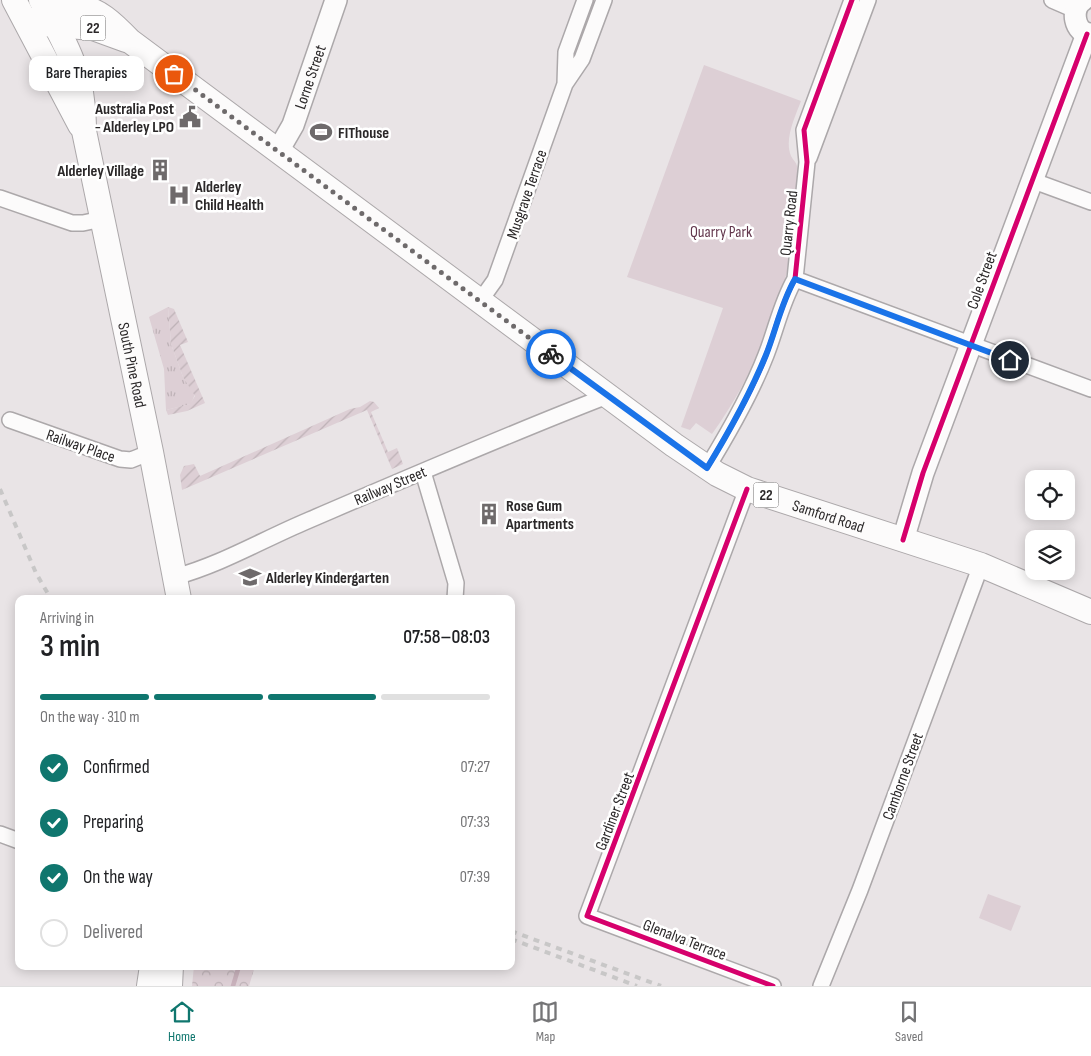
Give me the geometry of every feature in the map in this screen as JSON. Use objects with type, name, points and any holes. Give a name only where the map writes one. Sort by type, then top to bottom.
[{"type":"main road","name":"Samford Road","points":[[61,7],[95,29],[130,41]]},
{"type":"main road","name":"Samford Road","points":[[18,13],[40,25],[61,7],[93,7],[116,23],[130,41],[707,468],[747,489],[981,565],[1091,612]]},
{"type":"main road","name":"South Pine Road","points":[[61,7],[67,46],[76,69],[84,101],[84,130],[151,452],[177,588]]},
{"type":"main road","name":"South Pine Road","points":[[18,13],[84,130]]},
{"type":"main road","points":[[149,986],[151,970]]},
{"type":"main road","points":[[170,986],[172,970]]},
{"type":"street","name":"Lorne Street","points":[[278,151],[293,125],[336,0]]},
{"type":"street","name":"Musgrave Terrace","points":[[565,84],[566,52],[586,0]]},
{"type":"street","name":"Musgrave Terrace","points":[[480,301],[495,280],[565,84],[582,59],[604,0]]},
{"type":"street","name":"Quarry Road","points":[[707,468],[729,430],[766,356],[786,294],[795,279],[807,162],[804,130],[852,0]]},
{"type":"street","name":"Quarry Road","points":[[807,162],[868,0]]},
{"type":"street","points":[[1052,0],[1079,5]]},
{"type":"street","name":"Cole Street","points":[[904,540],[923,473],[1031,180],[1089,34],[1082,30],[1076,21],[1079,5]]},
{"type":"street","points":[[1031,180],[1091,202]]},
{"type":"street","points":[[0,198],[72,223],[102,219]]},
{"type":"street","points":[[795,279],[1091,389]]},
{"type":"street","name":"Railway Street","points":[[177,588],[220,562],[294,526],[608,396]]},
{"type":"street","name":"Railway Place","points":[[10,420],[120,459],[131,460],[151,452]]},
{"type":"street","points":[[423,472],[456,584],[455,595]]},
{"type":"street","name":"Gardiner Street","points":[[588,916],[747,489]]},
{"type":"street","name":"Camborne Street","points":[[820,986],[860,890],[981,565]]},
{"type":"street","points":[[0,834],[15,840]]},
{"type":"street","name":"Glenalva Terrace","points":[[588,916],[773,986]]},
{"type":"green space","name":"Quarry Park","points":[[704,65],[801,101],[791,128],[789,142],[791,156],[796,163],[799,177],[795,228],[782,290],[760,351],[746,380],[712,434],[696,423],[690,430],[681,427],[723,308],[627,277]]},
{"type":"green space","points":[[168,307],[171,344],[183,377],[195,394],[191,404],[166,410],[164,369],[149,317]]},
{"type":"green space","points":[[168,307],[174,309],[188,342],[180,345],[205,403],[187,411],[168,415],[166,410],[190,404],[195,396],[183,377],[171,344]]},
{"type":"green space","points":[[370,401],[374,402],[379,408],[371,412],[388,452],[397,448],[403,464],[392,469],[367,410],[182,490],[180,475],[184,466],[194,464],[200,476]]},
{"type":"green space","points":[[988,894],[1021,906],[1011,931],[979,918]]},
{"type":"green space","points":[[194,970],[254,970],[249,986],[192,986]]},
{"type":"waterway","points":[[233,986],[238,970]]},
{"type":"railway","points":[[0,489],[36,573],[49,595]]},
{"type":"railway","points":[[515,932],[661,986]]},
{"type":"railway","points":[[515,940],[637,986]]},
{"type":"cycle path","points":[[707,468],[754,384],[770,346],[786,297],[795,279],[807,162],[804,130],[852,0]]},
{"type":"cycle path","points":[[903,540],[923,473],[1087,34]]},
{"type":"cycle path","points":[[747,489],[587,916],[773,986]]},
{"type":"way so far","points":[[174,74],[551,354]]},
{"type":"place","name":"Bare Therapies","points":[[174,74]]},
{"type":"place","name":"Australia Post - Alderley LPO","points":[[190,117]]},
{"type":"place","name":"FIThouse","points":[[321,132]]},
{"type":"place","name":"Alderley Village","points":[[160,170]]},
{"type":"place","name":"Alderley Child Health","points":[[179,195]]},
{"type":"place","name":"Rose Gum Apartments","points":[[489,514]]},
{"type":"place","name":"Alderley Kindergarten","points":[[250,577]]},
{"type":"route","points":[[551,354],[707,468],[729,430],[766,356],[786,294],[795,279],[1010,360]]}]
